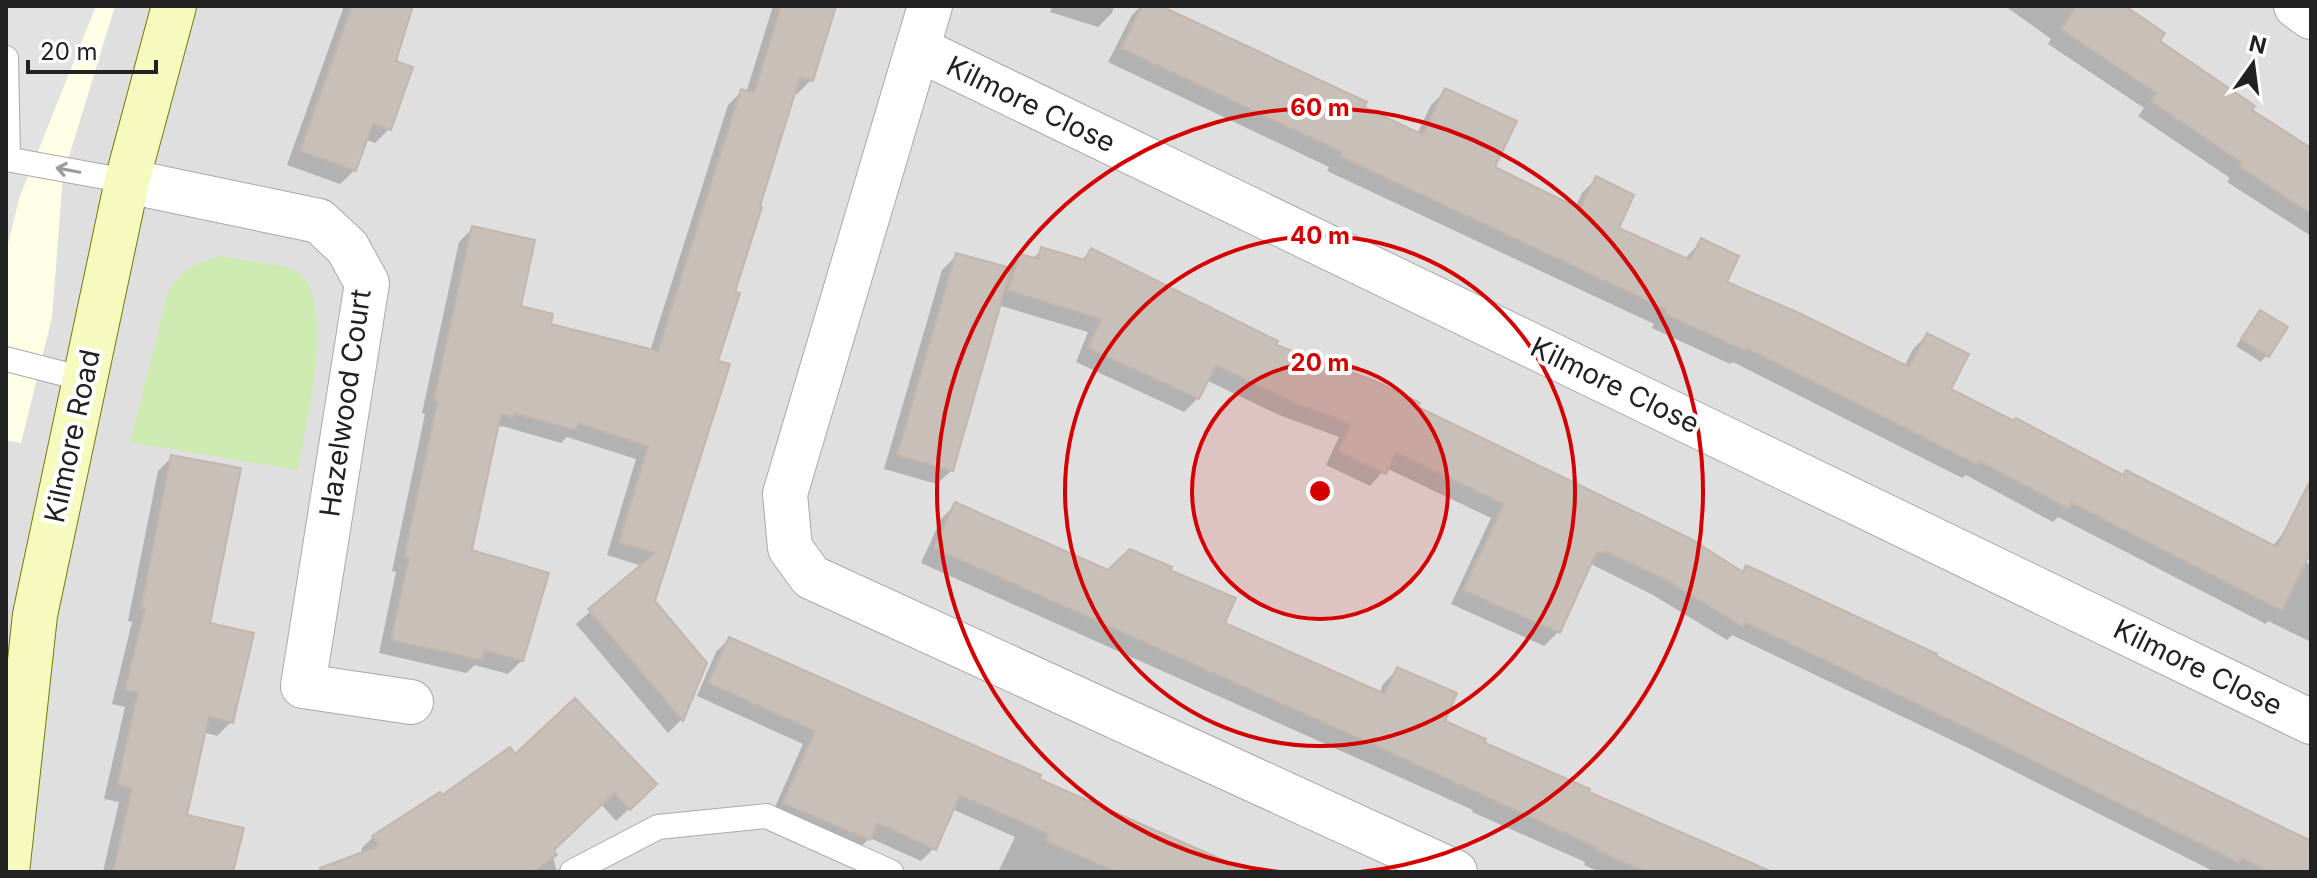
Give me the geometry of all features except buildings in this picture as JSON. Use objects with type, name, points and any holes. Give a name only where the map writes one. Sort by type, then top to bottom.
[{"type":"street","name":"Kilmore Road","points":[[7,872],[35,615],[127,181],[174,6]]},
{"type":"street","points":[[930,6],[785,494],[790,548],[811,577],[1455,872]]},
{"type":"street","points":[[2296,6],[2311,17]]},
{"type":"street","name":"Kilmore Close","points":[[918,49],[2311,722]]},
{"type":"street","name":"Hazelwood Court","points":[[127,181],[319,221],[347,247],[367,283],[303,686],[411,702]]},
{"type":"lane","points":[[6,58],[7,159],[127,181]]},
{"type":"lane","points":[[6,359],[84,379]]},
{"type":"lane","points":[[572,872],[658,827],[766,816],[891,872]]},
{"type":"shaded area","points":[[6,6],[2311,6],[2311,872],[6,872]]},
{"type":"shaded area","points":[[6,6],[115,6],[63,176],[52,317],[21,443],[6,440]]},
{"type":"shaded area","points":[[6,6],[96,6],[19,199],[6,252]]},
{"type":"green space","points":[[220,256],[293,270],[307,283],[315,305],[316,363],[298,470],[130,442],[169,290],[190,267]]}]
